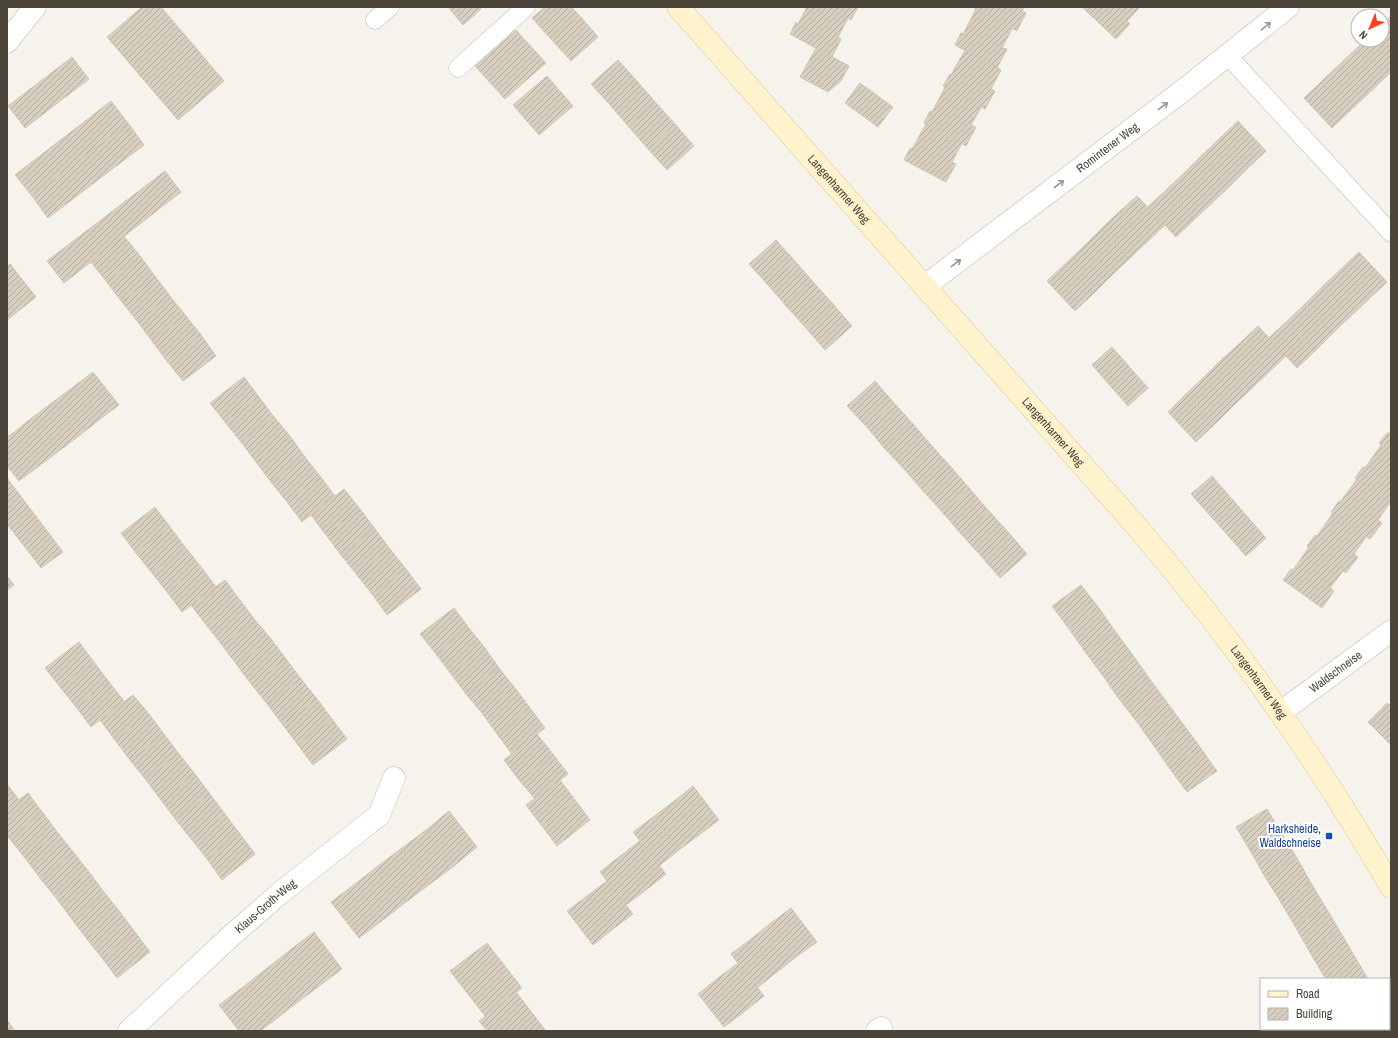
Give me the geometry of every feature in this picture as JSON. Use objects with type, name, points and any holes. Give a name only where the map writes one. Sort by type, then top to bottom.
[{"type":"main road","name":"Langenharmer Weg","points":[[678,7],[1158,551],[1218,626],[1281,712],[1328,782],[1391,887]]},
{"type":"street","points":[[7,42],[35,7]]},
{"type":"street","name":"Romintener Weg","points":[[925,286],[1228,56],[1288,7]]},
{"type":"street","name":"Waldschneise","points":[[1281,712],[1391,631]]},
{"type":"street","name":"Klaus-Groth-Weg","points":[[129,1031],[231,936],[279,894],[379,815],[394,778]]},
{"type":"lane","points":[[375,20],[390,7]]},
{"type":"lane","points":[[458,68],[526,7]]},
{"type":"lane","points":[[1228,56],[1391,233]]},
{"type":"building","points":[[142,7],[161,7],[224,81],[178,120],[107,37]]},
{"type":"building","points":[[448,7],[480,7],[481,9],[463,25]]},
{"type":"building","points":[[545,7],[571,7],[579,15],[551,39],[532,18]]},
{"type":"building","points":[[807,7],[827,7],[848,18],[838,37],[841,39],[832,57],[790,34],[796,22],[798,24]]},
{"type":"building","points":[[827,7],[858,7],[851,20]]},
{"type":"building","points":[[1024,7],[1022,11],[1026,13],[1017,31],[974,8]]},
{"type":"building","points":[[1082,7],[1140,7],[1127,21],[1130,24],[1116,39]]},
{"type":"building","points":[[976,9],[1012,29],[1002,48],[1007,49],[997,68],[955,45],[961,33],[963,34]]},
{"type":"building","points":[[579,15],[598,37],[571,61],[551,39]]},
{"type":"building","points":[[1391,16],[1391,46],[1390,45]]},
{"type":"building","points":[[516,30],[546,63],[505,99],[475,66]]},
{"type":"building","points":[[1390,45],[1391,46],[1391,72],[1386,77],[1359,48],[1390,48]]},
{"type":"building","points":[[816,48],[849,66],[841,81],[828,92],[800,77]]},
{"type":"building","points":[[1357,48],[1359,48],[1386,77],[1368,94],[1340,64]]},
{"type":"building","points":[[965,50],[1001,70],[991,89],[995,91],[985,109],[943,86]]},
{"type":"building","points":[[72,57],[89,79],[25,128],[8,106]]},
{"type":"building","points":[[618,60],[637,81],[610,105],[591,84]]},
{"type":"building","points":[[1340,64],[1368,94],[1350,111],[1322,81]]},
{"type":"building","points":[[547,76],[573,106],[539,135],[513,105]]},
{"type":"building","points":[[637,81],[656,103],[629,127],[610,105]]},
{"type":"building","points":[[1322,81],[1350,111],[1332,128],[1304,98]]},
{"type":"building","points":[[860,83],[893,107],[878,127],[845,103]]},
{"type":"building","points":[[945,87],[982,106],[971,125],[976,127],[966,146],[924,123],[930,111],[932,112]]},
{"type":"building","points":[[111,101],[128,123],[32,196],[15,175]]},
{"type":"building","points":[[656,103],[675,124],[648,149],[629,127]]},
{"type":"building","points":[[1238,121],[1266,151],[1248,168],[1220,138]]},
{"type":"building","points":[[128,123],[144,145],[48,218],[32,196]]},
{"type":"building","points":[[675,124],[694,146],[667,170],[648,149]]},
{"type":"building","points":[[926,124],[962,143],[952,162],[956,164],[946,182],[904,160]]},
{"type":"building","points":[[1220,138],[1248,168],[1230,186],[1202,155]]},
{"type":"building","points":[[1202,155],[1230,186],[1212,203],[1184,173]]},
{"type":"building","points":[[165,171],[181,192],[64,283],[47,261]]},
{"type":"building","points":[[1184,173],[1212,203],[1194,220],[1166,190]]},
{"type":"building","points":[[1166,190],[1194,220],[1176,237],[1148,207]]},
{"type":"building","points":[[1137,196],[1165,225],[1147,242],[1119,212]]},
{"type":"building","points":[[1119,212],[1147,242],[1129,259],[1101,229]]},
{"type":"building","points":[[1101,229],[1129,259],[1111,276],[1083,247]]},
{"type":"building","points":[[124,236],[140,256],[106,281],[91,262]]},
{"type":"building","points":[[776,240],[795,261],[768,285],[749,264]]},
{"type":"building","points":[[1083,247],[1111,276],[1093,294],[1065,264]]},
{"type":"building","points":[[1359,252],[1387,282],[1369,299],[1341,269]]},
{"type":"building","points":[[140,256],[155,276],[122,302],[106,281]]},
{"type":"building","points":[[795,261],[814,283],[787,307],[768,285]]},
{"type":"building","points":[[10,264],[36,297],[16,313],[7,301],[7,266]]},
{"type":"building","points":[[1065,264],[1093,294],[1075,311],[1047,281]]},
{"type":"building","points":[[1341,269],[1369,299],[1351,316],[1323,286]]},
{"type":"building","points":[[155,276],[170,296],[137,321],[122,302]]},
{"type":"building","points":[[814,283],[833,304],[806,328],[787,307]]},
{"type":"building","points":[[1323,286],[1351,316],[1333,333],[1305,304]]},
{"type":"building","points":[[170,296],[186,316],[152,341],[137,321]]},
{"type":"building","points":[[7,301],[16,313],[7,320]]},
{"type":"building","points":[[833,304],[852,326],[825,350],[806,328]]},
{"type":"building","points":[[1305,304],[1333,333],[1315,351],[1287,321]]},
{"type":"building","points":[[186,316],[201,335],[167,361],[152,341]]},
{"type":"building","points":[[1287,321],[1315,351],[1297,368],[1269,338]]},
{"type":"building","points":[[1258,326],[1286,356],[1268,373],[1240,343]]},
{"type":"building","points":[[201,335],[216,356],[183,381],[167,361]]},
{"type":"building","points":[[1240,343],[1268,373],[1250,390],[1221,360]]},
{"type":"building","points":[[1112,347],[1148,388],[1128,406],[1092,365]]},
{"type":"building","points":[[1221,360],[1250,390],[1232,407],[1204,377]]},
{"type":"building","points":[[93,372],[119,405],[99,420],[73,387]]},
{"type":"building","points":[[244,377],[259,397],[225,422],[210,403]]},
{"type":"building","points":[[1204,377],[1232,407],[1214,425],[1186,394]]},
{"type":"building","points":[[875,381],[894,403],[867,427],[847,406]]},
{"type":"building","points":[[73,387],[99,420],[79,436],[53,402]]},
{"type":"building","points":[[1186,394],[1214,425],[1196,442],[1168,412]]},
{"type":"building","points":[[259,397],[274,417],[241,442],[225,422]]},
{"type":"building","points":[[53,402],[79,436],[59,451],[33,417]]},
{"type":"building","points":[[894,403],[913,424],[885,449],[867,427]]},
{"type":"building","points":[[33,417],[59,451],[39,466],[13,433]]},
{"type":"building","points":[[274,417],[290,436],[256,462],[241,442]]},
{"type":"building","points":[[913,424],[932,446],[905,470],[885,449]]},
{"type":"building","points":[[1391,430],[1391,452],[1379,443]]},
{"type":"building","points":[[13,433],[39,466],[19,481],[7,466],[7,437]]},
{"type":"building","points":[[290,436],[305,457],[271,482],[256,462]]},
{"type":"building","points":[[1381,445],[1391,452],[1391,503],[1355,478],[1363,467],[1365,468]]},
{"type":"building","points":[[932,446],[951,467],[924,492],[905,470]]},
{"type":"building","points":[[305,457],[320,476],[287,502],[271,482]]},
{"type":"building","points":[[951,467],[970,489],[943,513],[924,492]]},
{"type":"building","points":[[320,476],[335,496],[302,522],[287,502]]},
{"type":"building","points":[[1212,476],[1266,538],[1246,556],[1191,494]]},
{"type":"building","points":[[7,478],[63,552],[41,568],[7,524]]},
{"type":"building","points":[[1357,479],[1390,503],[1378,520],[1382,523],[1370,539],[1331,512]]},
{"type":"building","points":[[344,489],[360,509],[326,535],[311,515]]},
{"type":"building","points":[[970,489],[989,511],[962,535],[943,513]]},
{"type":"building","points":[[155,507],[170,527],[136,553],[121,533]]},
{"type":"building","points":[[360,509],[375,529],[341,555],[326,535]]},
{"type":"building","points":[[989,511],[1008,532],[981,556],[962,535]]},
{"type":"building","points":[[1333,513],[1366,537],[1354,554],[1358,557],[1346,573],[1307,546],[1315,535],[1317,536]]},
{"type":"building","points":[[170,527],[185,547],[152,573],[136,553]]},
{"type":"building","points":[[375,529],[390,549],[357,575],[341,555]]},
{"type":"building","points":[[1008,532],[1027,554],[1000,578],[981,556]]},
{"type":"building","points":[[185,547],[201,567],[167,592],[152,573]]},
{"type":"building","points":[[1309,547],[1343,571],[1330,588],[1334,591],[1322,608],[1283,580],[1291,569],[1293,570]]},
{"type":"building","points":[[390,549],[406,569],[372,594],[357,575]]},
{"type":"building","points":[[201,567],[216,587],[182,612],[167,592]]},
{"type":"building","points":[[406,569],[421,589],[387,615],[372,594]]},
{"type":"building","points":[[7,576],[14,585],[7,590]]},
{"type":"building","points":[[225,580],[240,600],[207,626],[191,605]]},
{"type":"building","points":[[1081,585],[1099,608],[1069,629],[1052,606]]},
{"type":"building","points":[[240,600],[255,620],[222,645],[207,626]]},
{"type":"building","points":[[454,608],[469,628],[436,654],[420,634]]},
{"type":"building","points":[[1099,608],[1115,631],[1086,653],[1069,629]]},
{"type":"building","points":[[255,620],[271,639],[237,665],[222,645]]},
{"type":"building","points":[[469,628],[485,648],[451,674],[436,654]]},
{"type":"building","points":[[1115,631],[1132,654],[1103,676],[1086,653]]},
{"type":"building","points":[[271,639],[286,659],[252,685],[237,665]]},
{"type":"building","points":[[79,642],[94,662],[60,687],[45,668]]},
{"type":"building","points":[[485,648],[499,668],[466,694],[451,674]]},
{"type":"building","points":[[1132,654],[1149,678],[1119,699],[1103,676]]},
{"type":"building","points":[[286,659],[301,679],[268,705],[252,685]]},
{"type":"building","points":[[94,662],[109,682],[76,707],[60,687]]},
{"type":"building","points":[[499,668],[515,688],[482,713],[466,694]]},
{"type":"building","points":[[1149,678],[1166,701],[1137,722],[1119,699]]},
{"type":"building","points":[[301,679],[317,699],[283,725],[268,705]]},
{"type":"building","points":[[109,682],[124,701],[91,727],[76,707]]},
{"type":"building","points":[[515,688],[530,708],[497,734],[482,713]]},
{"type":"building","points":[[133,695],[149,714],[115,740],[100,720]]},
{"type":"building","points":[[317,699],[332,719],[298,745],[283,725]]},
{"type":"building","points":[[1166,701],[1183,724],[1154,746],[1137,722]]},
{"type":"building","points":[[1387,703],[1391,706],[1391,745],[1368,722]]},
{"type":"building","points":[[530,708],[545,728],[512,754],[497,734]]},
{"type":"building","points":[[149,714],[164,734],[130,760],[115,740]]},
{"type":"building","points":[[332,719],[347,739],[313,765],[298,745]]},
{"type":"building","points":[[1183,724],[1200,747],[1170,769],[1154,746]]},
{"type":"building","points":[[164,734],[179,754],[146,780],[130,760]]},
{"type":"building","points":[[537,734],[553,754],[519,780],[504,760]]},
{"type":"building","points":[[1200,747],[1217,771],[1187,792],[1170,769]]},
{"type":"building","points":[[179,754],[195,774],[161,800],[146,780]]},
{"type":"building","points":[[553,754],[568,774],[535,799],[519,780]]},
{"type":"building","points":[[195,774],[210,794],[176,820],[161,800]]},
{"type":"building","points":[[560,780],[575,800],[542,826],[526,805]]},
{"type":"building","points":[[7,784],[19,800],[7,809]]},
{"type":"building","points":[[693,786],[719,820],[699,835],[673,802]]},
{"type":"building","points":[[28,793],[43,813],[9,838],[7,835],[7,809]]},
{"type":"building","points":[[210,794],[225,814],[192,840],[176,820]]},
{"type":"building","points":[[575,800],[590,820],[557,846],[542,826]]},
{"type":"building","points":[[673,802],[699,835],[679,850],[653,817]]},
{"type":"building","points":[[1267,809],[1282,834],[1251,852],[1236,827]]},
{"type":"building","points":[[449,811],[477,847],[454,866],[426,830]]},
{"type":"building","points":[[43,813],[58,833],[25,858],[9,838]]},
{"type":"building","points":[[225,814],[240,834],[207,859],[192,840]]},
{"type":"building","points":[[653,817],[679,850],[659,866],[633,832]]},
{"type":"building","points":[[426,830],[454,866],[430,884],[402,848]]},
{"type":"building","points":[[58,833],[74,853],[40,878],[25,858]]},
{"type":"building","points":[[240,834],[255,854],[222,880],[207,859]]},
{"type":"building","points":[[1282,834],[1297,858],[1265,877],[1251,852]]},
{"type":"building","points":[[640,841],[666,874],[646,890],[620,856]]},
{"type":"building","points":[[402,848],[430,884],[406,902],[378,866]]},
{"type":"building","points":[[74,853],[89,872],[56,898],[40,878]]},
{"type":"building","points":[[620,856],[646,890],[626,905],[600,872]]},
{"type":"building","points":[[1297,858],[1311,883],[1280,901],[1265,877]]},
{"type":"building","points":[[378,866],[406,902],[383,920],[355,884]]},
{"type":"building","points":[[89,872],[104,892],[71,918],[56,898]]},
{"type":"building","points":[[607,881],[633,914],[613,929],[587,896]]},
{"type":"building","points":[[1311,883],[1326,908],[1295,926],[1280,901]]},
{"type":"building","points":[[355,884],[383,920],[359,938],[331,902]]},
{"type":"building","points":[[104,892],[120,912],[86,938],[71,918]]},
{"type":"building","points":[[587,896],[613,929],[593,945],[567,911]]},
{"type":"building","points":[[791,908],[817,942],[796,957],[771,923]]},
{"type":"building","points":[[1326,908],[1341,933],[1309,951],[1295,926]]},
{"type":"building","points":[[120,912],[135,932],[102,958],[86,938]]},
{"type":"building","points":[[771,923],[796,957],[777,972],[751,939]]},
{"type":"building","points":[[135,932],[150,952],[117,978],[102,958]]},
{"type":"building","points":[[314,932],[342,969],[318,987],[290,950]]},
{"type":"building","points":[[1341,933],[1355,957],[1324,976],[1309,951]]},
{"type":"building","points":[[751,939],[777,972],[757,988],[731,954]]},
{"type":"building","points":[[487,943],[522,988],[485,1016],[450,971]]},
{"type":"building","points":[[290,950],[318,987],[294,1005],[266,969]]},
{"type":"building","points":[[1355,957],[1367,978],[1325,978],[1324,976]]},
{"type":"building","points":[[738,963],[764,996],[744,1012],[718,978]]},
{"type":"building","points":[[266,969],[294,1005],[271,1023],[243,987]]},
{"type":"building","points":[[718,978],[744,1012],[724,1027],[698,994]]},
{"type":"building","points":[[243,987],[271,1023],[260,1031],[239,1031],[219,1005]]},
{"type":"building","points":[[516,992],[546,1031],[487,1031],[479,1021]]},
{"type":"building","points":[[1390,1016],[1391,1018],[1391,1031],[1356,1031],[1390,1030]]},
{"type":"building","points":[[7,1020],[15,1031],[7,1031]]},
{"type":"place","name":"Harksheide, Waldschneise","points":[[1329,836]]}]
